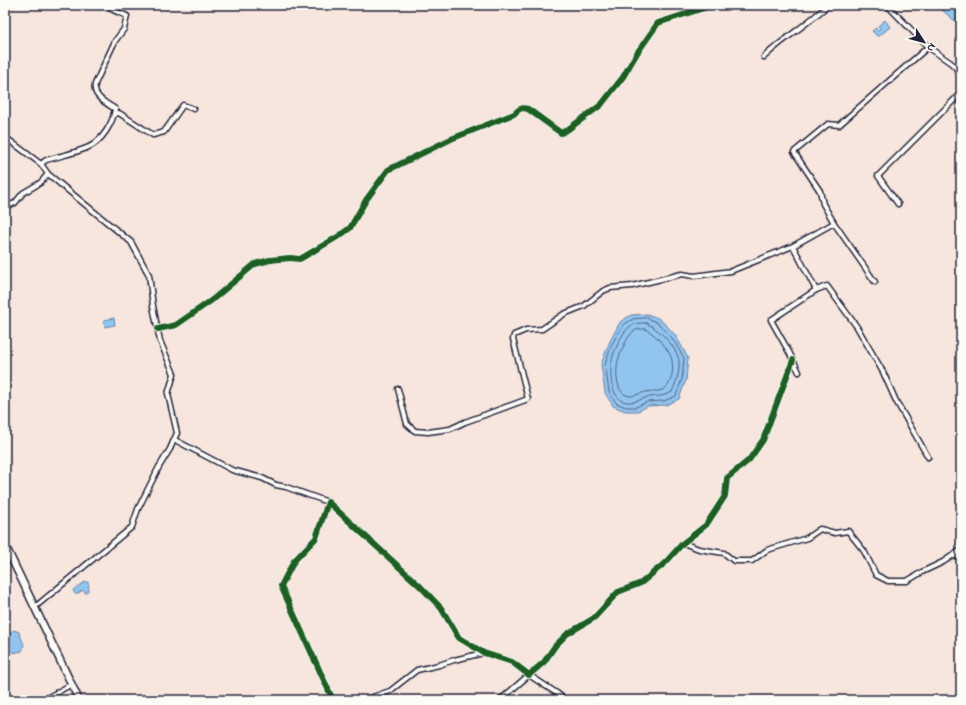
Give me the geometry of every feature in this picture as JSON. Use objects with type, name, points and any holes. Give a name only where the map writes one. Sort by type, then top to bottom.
[{"type":"main road","points":[[5,545],[79,700]]},
{"type":"street","points":[[41,164],[46,160],[94,144],[107,129],[114,114],[115,109],[96,95],[94,89],[115,41],[124,29],[127,16],[113,10],[110,5]]},
{"type":"street","points":[[158,329],[176,325],[212,300],[254,264],[270,260],[290,258],[300,259],[339,236],[350,228],[366,200],[388,170],[451,139],[514,114],[519,109],[523,108],[528,109],[561,133],[568,130],[601,105],[613,91],[658,23],[713,5]]},
{"type":"street","points":[[764,57],[791,34],[812,20],[828,5]]},
{"type":"street","points":[[888,5],[928,47],[951,63],[961,73]]},
{"type":"street","points":[[875,282],[834,223],[823,204],[820,191],[794,152],[828,124],[839,125],[928,47]]},
{"type":"street","points":[[898,204],[878,176],[961,93]]},
{"type":"street","points":[[114,114],[119,113],[153,135],[164,132],[183,105],[194,109]]},
{"type":"street","points":[[5,137],[41,164],[48,174],[131,242],[149,275],[160,341],[174,374],[168,394],[177,433],[138,509],[132,527],[35,607]]},
{"type":"street","points":[[5,207],[15,203],[23,192],[40,183],[48,174]]},
{"type":"street","points":[[398,389],[407,424],[411,428],[415,431],[428,432],[450,429],[528,399],[513,340],[514,335],[526,330],[542,329],[564,314],[584,306],[603,290],[632,286],[682,274],[694,276],[731,271],[793,246],[834,223]]},
{"type":"street","points":[[793,246],[816,290]]},
{"type":"street","points":[[799,372],[771,320],[816,290],[827,286],[857,327],[883,372],[896,400],[928,457]]},
{"type":"street","points":[[500,700],[544,662],[555,646],[567,634],[594,618],[618,592],[641,583],[666,562],[683,543],[706,525],[725,496],[727,478],[749,460],[764,440],[793,360]]},
{"type":"street","points":[[174,440],[232,470],[262,478],[276,485],[286,487],[328,502],[421,587],[441,608],[459,638],[484,653],[512,662],[565,700]]},
{"type":"street","points":[[328,502],[316,538],[294,561],[281,586],[333,700]]},
{"type":"street","points":[[683,543],[699,549],[724,553],[734,561],[752,561],[767,550],[807,538],[820,529],[835,533],[848,531],[864,551],[876,576],[888,581],[907,581],[943,562],[961,550]]},
{"type":"street","points":[[952,556],[961,556]]},
{"type":"street","points":[[364,700],[390,691],[417,670],[484,653]]},
{"type":"street","points":[[43,700],[72,684]]},
{"type":"water","points":[[936,5],[961,5],[961,26]]},
{"type":"water","points":[[885,20],[890,27],[878,37],[872,31],[876,28],[878,30],[880,28],[878,26]]},
{"type":"water","points":[[647,314],[658,318],[676,336],[688,358],[686,380],[679,399],[666,405],[648,406],[638,411],[625,411],[613,406],[605,393],[601,364],[610,341],[620,322],[631,315]]},
{"type":"water","points":[[114,318],[115,325],[105,327],[104,320]]},
{"type":"water","points":[[85,582],[88,582],[88,591],[85,593],[83,590],[75,594],[73,590]]},
{"type":"water","points":[[14,630],[19,632],[24,646],[22,651],[13,653],[9,649],[8,638]]},
{"type":"cycle path","points":[[158,329],[176,325],[212,300],[255,264],[270,260],[290,258],[300,259],[339,236],[350,228],[366,200],[388,170],[451,139],[514,114],[522,108],[528,109],[561,133],[567,130],[601,105],[623,77],[637,53],[658,23],[713,5]]},
{"type":"cycle path","points":[[333,700],[281,586],[294,561],[316,538],[328,502],[421,587],[441,608],[459,638],[484,653],[512,662],[529,675],[544,662],[555,646],[567,634],[594,618],[618,592],[641,583],[666,562],[683,543],[706,525],[725,496],[727,478],[749,460],[763,440],[793,360]]}]
